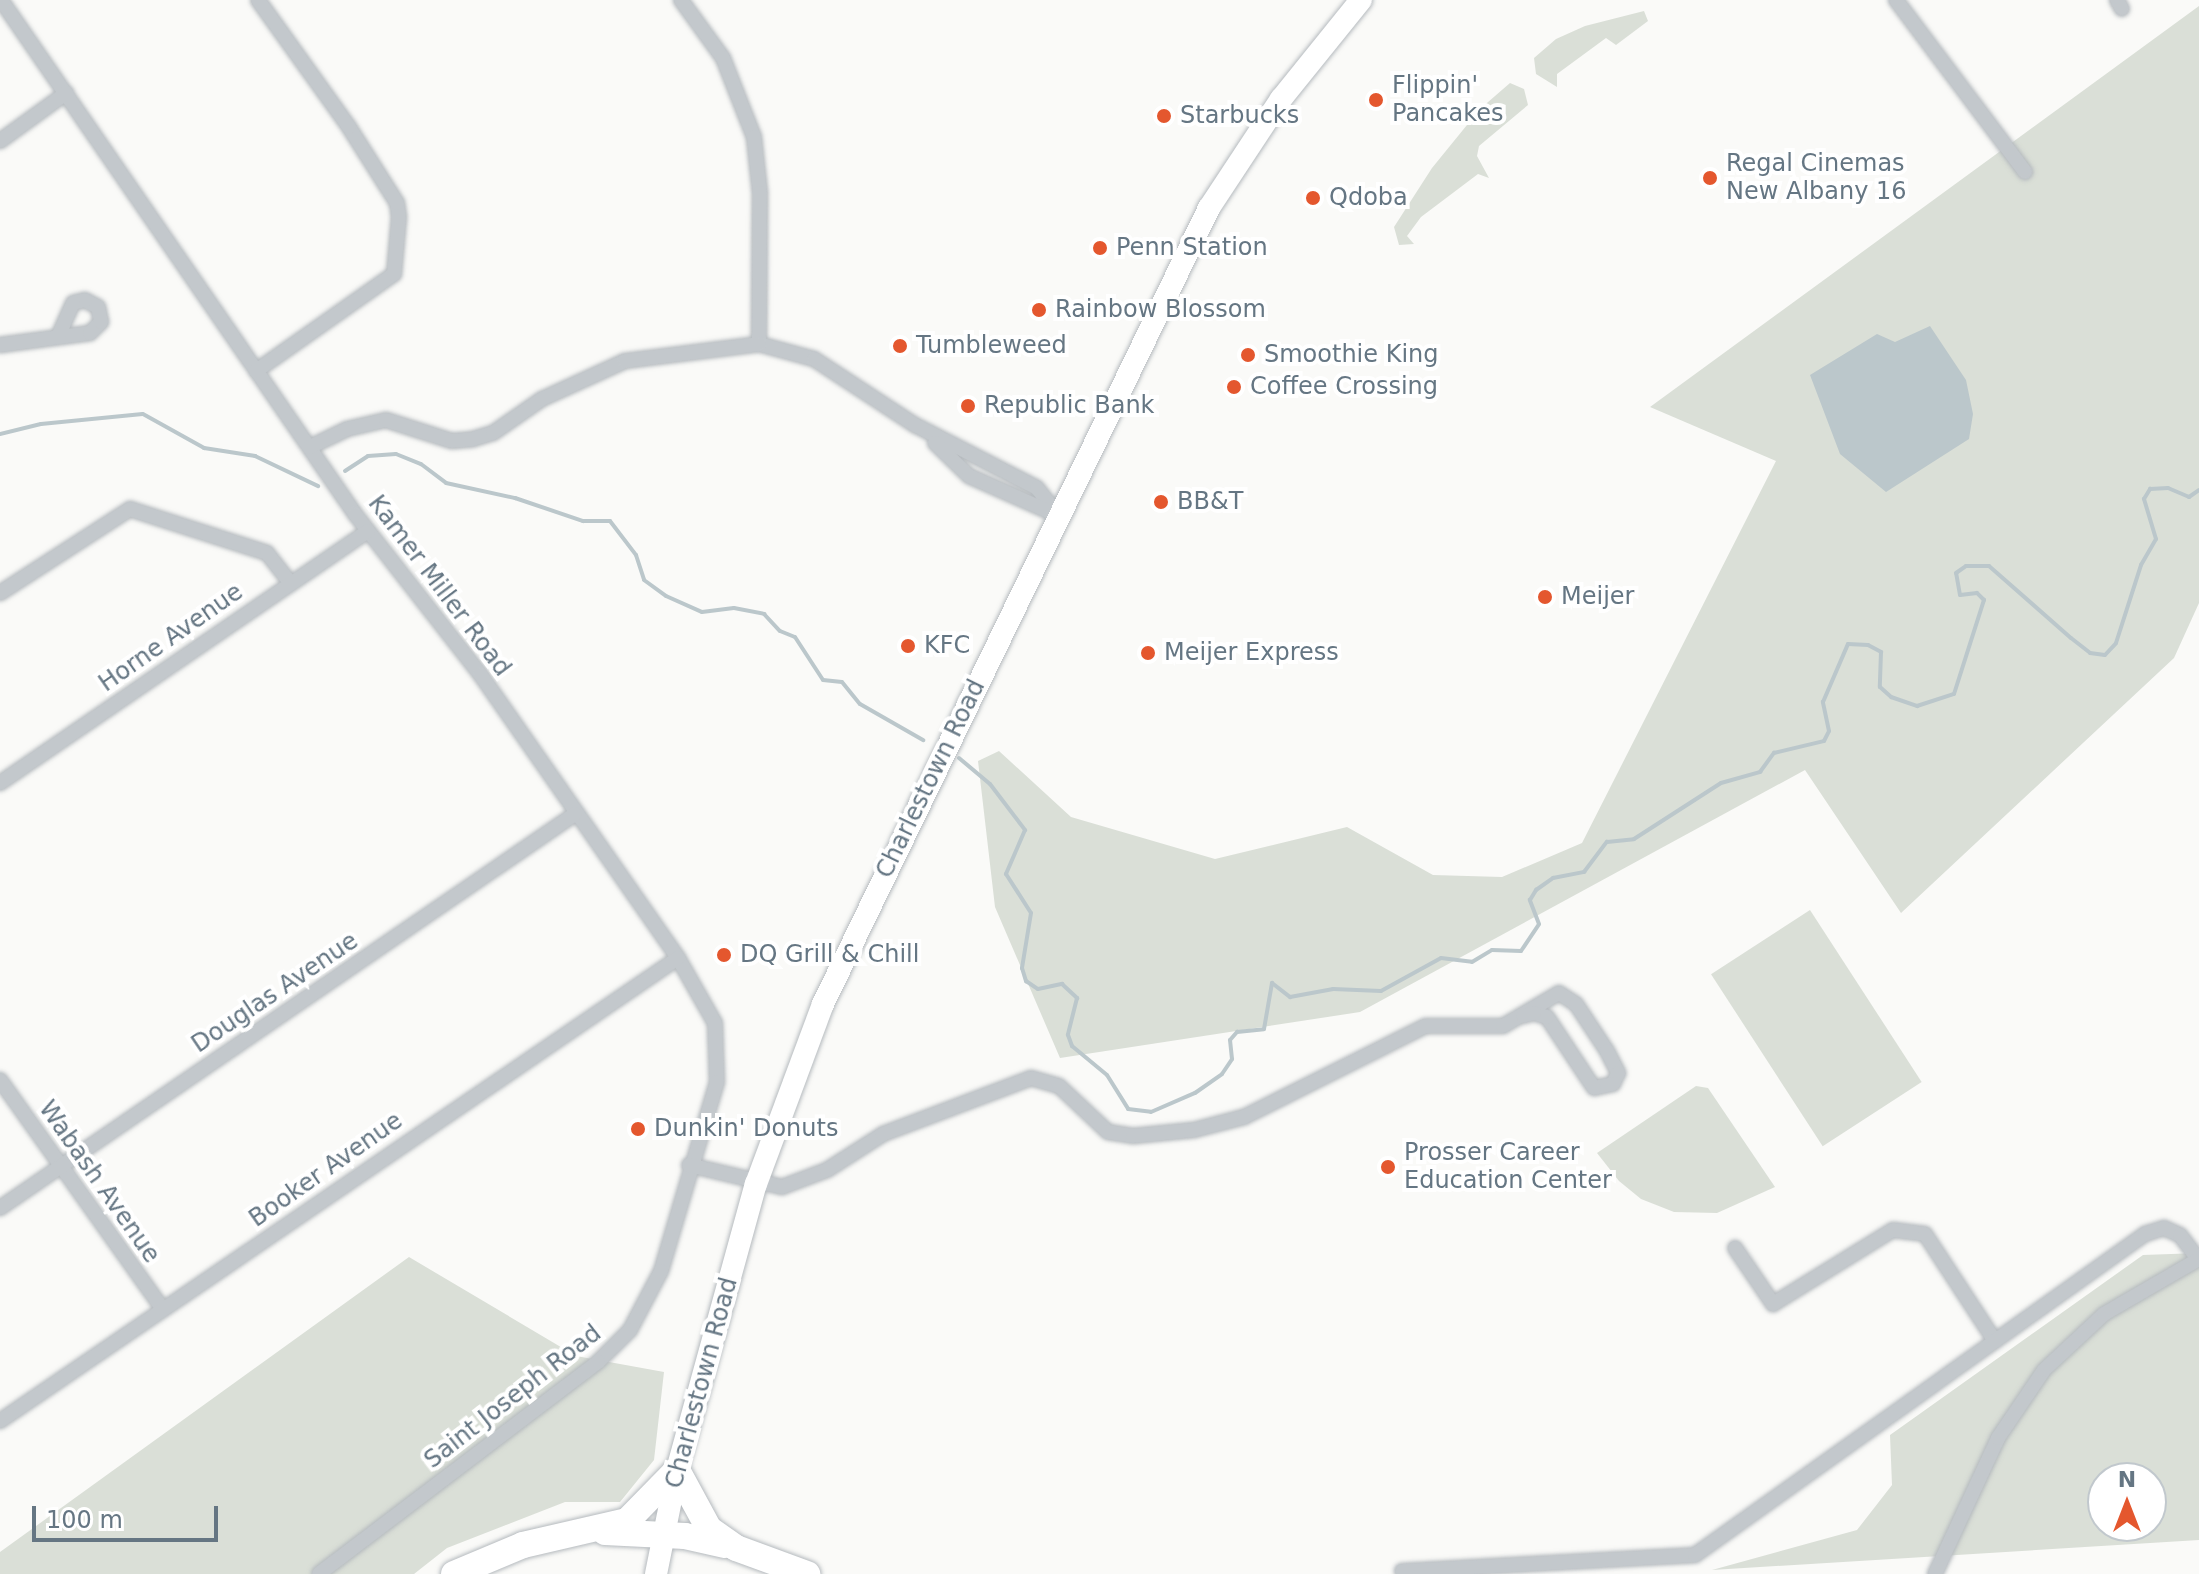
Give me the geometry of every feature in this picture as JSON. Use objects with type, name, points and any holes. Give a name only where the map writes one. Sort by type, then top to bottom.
[{"type":"highway","points":[[454,1574],[523,1545],[595,1532],[627,1521],[677,1470],[701,1521],[736,1548]]},
{"type":"highway","points":[[595,1532],[664,1536],[736,1548],[807,1574]]},
{"type":"main road","name":"Charlestown Road","points":[[656,1574],[677,1470],[756,1184],[823,1004],[1209,208],[1281,99],[1361,0]]},
{"type":"street","name":"Kamer Miller Road","points":[[1,0],[368,531],[480,674],[678,958],[707,1005],[719,1044],[717,1082],[689,1165]]},
{"type":"street","points":[[256,371],[394,274],[399,217],[397,203],[349,127],[258,0]]},
{"type":"street","points":[[681,0],[727,65],[754,137],[760,193],[759,344]]},
{"type":"street","points":[[1896,0],[2025,172]]},
{"type":"street","points":[[0,141],[66,93]]},
{"type":"street","points":[[0,345],[58,337]]},
{"type":"street","points":[[310,447],[347,429],[386,420],[452,441],[473,439],[493,433],[542,399],[625,361],[759,344],[814,359],[921,428],[969,476],[1059,516]]},
{"type":"street","points":[[0,593],[130,509],[267,553],[291,584]]},
{"type":"street","name":"Horne Avenue","points":[[0,783],[368,531]]},
{"type":"street","name":"Douglas Avenue","points":[[0,1208],[575,814]]},
{"type":"street","name":"Booker Avenue","points":[[0,1421],[678,958]]},
{"type":"street","points":[[689,1165],[756,1184],[782,1187],[812,1177],[883,1134],[1020,1079],[1040,1079],[1059,1086],[1108,1132],[1133,1136],[1194,1130],[1260,1110],[1426,1026],[1503,1026],[1552,995],[1571,998],[1616,1067],[1613,1084],[1594,1088],[1547,1017],[1534,1013],[1523,1016]]},
{"type":"street","name":"Wabash Avenue","points":[[0,1080],[163,1309]]},
{"type":"street","name":"Saint Joseph Road","points":[[319,1574],[616,1347],[642,1311],[661,1271],[689,1165]]},
{"type":"street","points":[[1402,1571],[1695,1555],[2145,1234],[2164,1228],[2180,1235],[2199,1259],[2104,1314],[2044,1370],[1998,1438],[1937,1570]]},
{"type":"street","points":[[1735,1248],[1773,1304],[1893,1230],[1925,1234],[1936,1242],[1995,1341]]},
{"type":"shaded area","points":[[2199,6],[2199,603],[2174,658],[1901,913],[1805,770],[1360,1012],[1060,1058],[995,907],[978,761],[999,751],[1071,817],[1215,859],[1347,827],[1433,875],[1502,877],[1582,843],[1776,461],[1650,407]]},
{"type":"shaded area","points":[[1644,11],[1648,21],[1616,45],[1606,38],[1557,74],[1557,87],[1536,74],[1534,58],[1556,39],[1585,26]]},
{"type":"shaded area","points":[[1510,83],[1524,89],[1528,105],[1479,146],[1477,156],[1489,178],[1478,174],[1421,217],[1407,236],[1414,244],[1399,245],[1394,227],[1432,168],[1480,109]]},
{"type":"shaded area","points":[[1930,326],[1966,380],[1973,414],[1969,439],[1886,492],[1840,454],[1810,375],[1877,334],[1895,342]]},
{"type":"shaded area","points":[[1810,910],[1922,1082],[1823,1146],[1711,974]]},
{"type":"shaded area","points":[[1696,1086],[1708,1088],[1775,1187],[1717,1213],[1674,1212],[1641,1199],[1619,1181],[1597,1153]]},
{"type":"shaded area","points":[[2199,1253],[2199,1540],[2167,1542],[2167,1462],[2087,1462],[2087,1542],[2167,1542],[1712,1570],[1857,1530],[1892,1485],[1890,1435],[2143,1255]]},
{"type":"shaded area","points":[[409,1257],[576,1356],[664,1372],[654,1460],[620,1502],[565,1502],[447,1548],[414,1574],[0,1574],[0,1552]]},
{"type":"waterway","points":[[0,434],[41,424],[143,414],[204,448],[255,456],[318,486]]},
{"type":"waterway","points":[[345,471],[368,456],[396,454],[421,464],[446,483],[515,498],[583,521],[610,521],[636,555],[644,580],[666,596],[702,612],[734,608],[764,614],[780,631],[795,637],[823,680],[842,682],[860,704],[923,740]]},
{"type":"waterway","points":[[959,758],[990,784],[1025,830],[1006,874],[1031,913],[1022,968],[1026,981],[1038,989],[1062,984],[1077,998],[1068,1035],[1072,1046],[1107,1075],[1128,1109],[1151,1112],[1195,1093],[1222,1074],[1232,1059],[1230,1040],[1237,1032],[1264,1029],[1272,983],[1290,997],[1333,989],[1381,991],[1441,958],[1472,962],[1492,950],[1521,951],[1539,924],[1530,900],[1536,890],[1553,878],[1584,872],[1607,842],[1634,839],[1721,783],[1760,772],[1774,753],[1824,741],[1829,731],[1823,702],[1848,644],[1868,645],[1881,652],[1880,687],[1891,697],[1917,706],[1954,694],[1984,600],[1977,593],[1960,595],[1956,573],[1966,566],[1989,566],[2090,653],[2105,655],[2116,643],[2141,565],[2156,539],[2144,499],[2150,489],[2168,488],[2189,497],[2199,490]]},
{"type":"place","name":"Flippin' Pancakes","points":[[1376,100]]},
{"type":"place","name":"Starbucks","points":[[1164,116]]},
{"type":"place","name":"Regal Cinemas New Albany 16","points":[[1710,178]]},
{"type":"place","name":"Qdoba","points":[[1313,198]]},
{"type":"place","name":"Penn Station","points":[[1100,248]]},
{"type":"place","name":"Rainbow Blossom","points":[[1039,310]]},
{"type":"place","name":"Tumbleweed","points":[[900,346]]},
{"type":"place","name":"Smoothie King","points":[[1248,355]]},
{"type":"place","name":"Coffee Crossing","points":[[1234,387]]},
{"type":"place","name":"Republic Bank","points":[[968,406]]},
{"type":"place","name":"BB&T","points":[[1161,502]]},
{"type":"place","name":"Meijer","points":[[1545,597]]},
{"type":"place","name":"KFC","points":[[908,646]]},
{"type":"place","name":"Meijer Express","points":[[1148,653]]},
{"type":"place","name":"DQ Grill & Chill","points":[[724,955]]},
{"type":"place","name":"Dunkin' Donuts","points":[[638,1129]]},
{"type":"place","name":"Prosser Career Education Center","points":[[1388,1167]]}]
